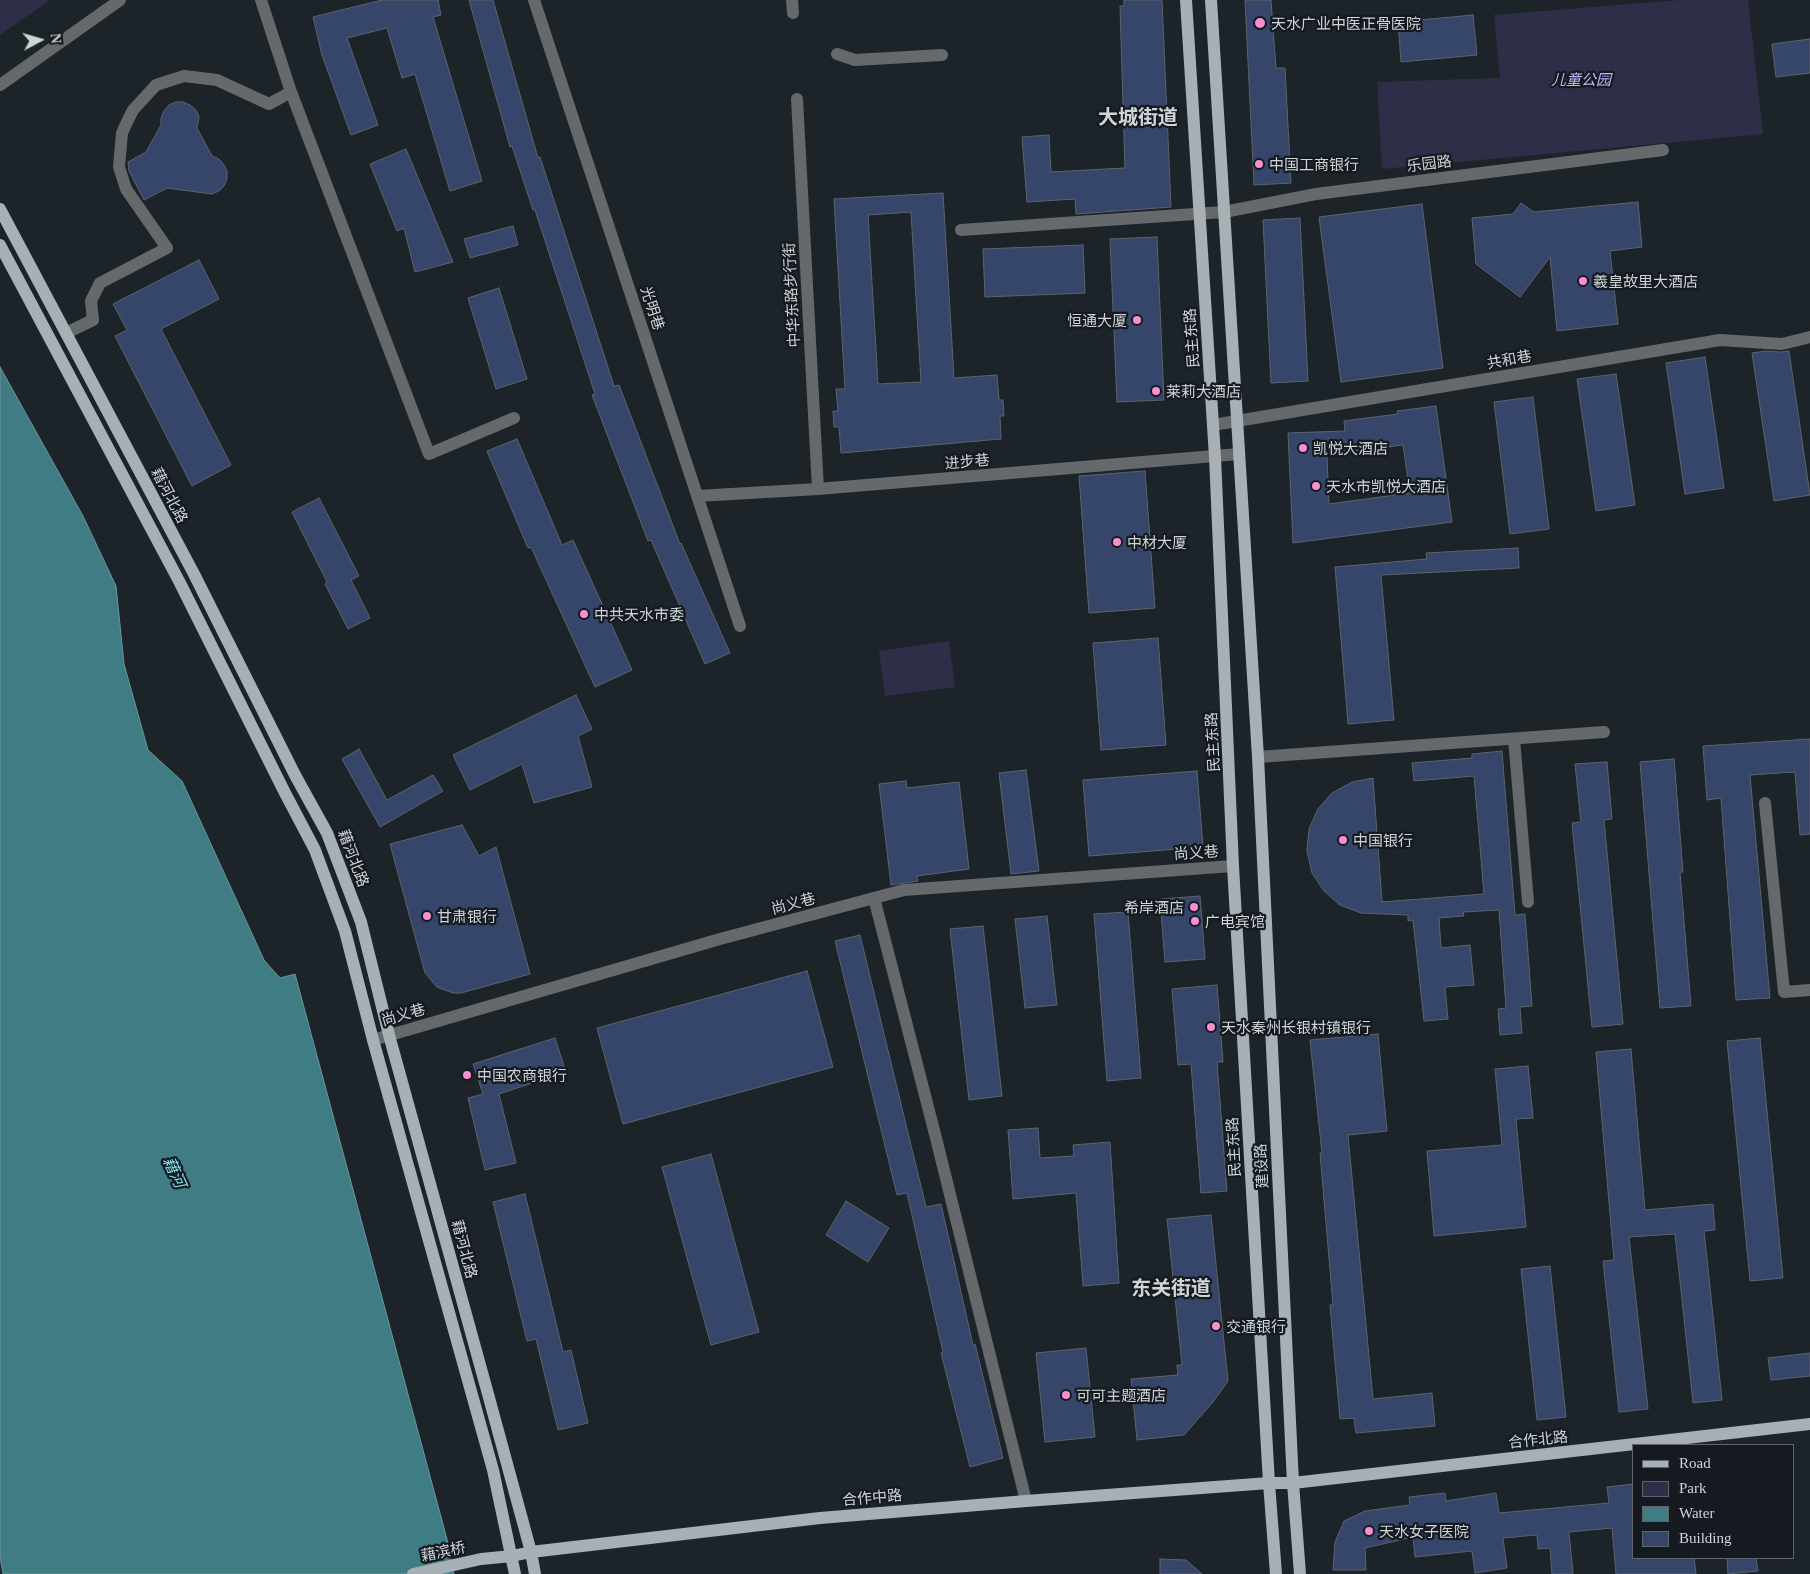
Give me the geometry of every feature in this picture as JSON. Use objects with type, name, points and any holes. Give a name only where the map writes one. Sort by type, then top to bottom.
[{"type":"main road","name":"民主东路","points":[[1186,0],[1215,457],[1233,866],[1269,1483]]},
{"type":"main road","points":[[1211,0],[1258,757]]},
{"type":"main road","name":"藉河北路","points":[[0,209],[194,574],[295,775],[327,832],[362,922],[389,1034],[531,1552],[535,1574]]},
{"type":"main road","points":[[0,245],[179,582],[315,850],[345,931],[373,1040],[493,1470],[515,1574]]},
{"type":"main road","name":"建设路","points":[[1258,757],[1293,1483],[1300,1574]]},
{"type":"main road","name":"合作北路","points":[[1635,1444],[1810,1424]]},
{"type":"main road","name":"合作北路","points":[[1269,1483],[1293,1483],[1632,1444]]},
{"type":"main road","points":[[1269,1483],[1276,1574]]},
{"type":"main road","name":"合作中路","points":[[481,1560],[531,1552],[820,1518],[1026,1500],[1269,1483]]},
{"type":"main road","name":"藉滨桥","points":[[413,1574],[481,1560]]},
{"type":"street","points":[[0,85],[120,0]]},
{"type":"street","points":[[262,0],[291,92],[429,454],[514,418]]},
{"type":"street","name":"光明巷","points":[[534,0],[740,626]]},
{"type":"street","points":[[792,0],[793,14]]},
{"type":"street","points":[[837,54],[856,60],[942,55]]},
{"type":"street","points":[[66,333],[92,320],[91,300],[100,283],[167,248],[126,189],[119,167],[122,133],[134,110],[156,85],[184,76],[217,80],[269,104],[291,92]]},
{"type":"street","name":"中华东路步行街","points":[[797,99],[818,490]]},
{"type":"street","name":"乐园路","points":[[961,230],[1224,212],[1316,194],[1663,150]]},
{"type":"street","name":"共和巷","points":[[1213,425],[1720,340],[1782,344],[1810,337]]},
{"type":"street","name":"进步巷","points":[[697,496],[818,490],[1239,454]]},
{"type":"street","points":[[1258,757],[1604,732]]},
{"type":"street","points":[[1514,739],[1528,902]]},
{"type":"street","points":[[1765,802],[1784,992],[1810,990]]},
{"type":"street","name":"尚义巷","points":[[373,1040],[720,939],[904,890],[1233,866]]},
{"type":"street","points":[[874,898],[1026,1500]]},
{"type":"green space","points":[[0,0],[50,0],[0,35]]},
{"type":"green space","name":"儿童公园","points":[[1680,0],[1748,0],[1763,134],[1382,169],[1377,82],[1500,78],[1494,15]]},
{"type":"green space","points":[[949,641],[955,687],[885,696],[879,651]]},
{"type":"water","name":"藉河","points":[[0,367],[83,516],[116,586],[124,664],[148,750],[182,781],[264,960],[280,978],[295,974],[448,1543],[454,1574],[3,1574],[0,1557]]},
{"type":"building","points":[[382,0],[438,0],[441,15],[433,17],[482,181],[450,191],[415,74],[402,78],[387,28],[347,38],[378,125],[351,135],[322,55],[313,17]]},
{"type":"building","points":[[469,0],[493,0],[538,158],[540,157],[614,386],[619,385],[680,544],[730,653],[705,664],[651,540],[648,541],[592,395],[595,394],[535,210],[533,210],[512,146],[510,147]]},
{"type":"building","points":[[1124,0],[1162,0],[1171,207],[1076,214],[1075,199],[1027,202],[1022,137],[1049,135],[1051,172],[1125,168],[1120,6],[1124,6]]},
{"type":"building","points":[[1245,0],[1271,0],[1276,68],[1285,68],[1291,183],[1254,185]]},
{"type":"building","points":[[1473,15],[1477,55],[1401,62],[1398,22]]},
{"type":"building","points":[[1810,39],[1810,73],[1776,77],[1772,44]]},
{"type":"building","points":[[183,102],[196,110],[199,117],[197,128],[212,156],[219,159],[224,165],[227,171],[227,179],[219,191],[212,194],[167,188],[144,200],[129,171],[128,162],[146,152],[161,125],[164,111],[169,105]]},
{"type":"building","points":[[406,149],[453,262],[415,272],[404,228],[397,231],[370,164]]},
{"type":"building","points":[[943,193],[954,378],[997,375],[999,400],[1003,400],[1004,416],[1000,416],[1001,439],[841,453],[839,427],[834,427],[833,411],[838,411],[836,389],[845,389],[834,199]],"holes":[[[911,212],[921,382],[878,384],[868,215]]]},
{"type":"building","name":"羲皇故里大酒店","points":[[1638,202],[1642,247],[1610,251],[1618,324],[1557,331],[1550,257],[1520,297],[1476,264],[1472,218],[1513,214],[1521,203],[1534,212]]},
{"type":"building","points":[[1422,204],[1443,368],[1341,382],[1319,217]]},
{"type":"building","points":[[1300,218],[1308,381],[1271,383],[1263,220]]},
{"type":"building","points":[[513,226],[518,245],[470,258],[464,239]]},
{"type":"building","name":"恒通大厦","points":[[1157,237],[1164,400],[1117,402],[1110,239]]},
{"type":"building","points":[[1083,245],[1085,293],[985,297],[983,249]]},
{"type":"building","points":[[199,260],[219,299],[161,329],[231,465],[192,486],[115,336],[127,330],[113,304]]},
{"type":"building","points":[[499,288],[527,379],[496,389],[468,298]]},
{"type":"building","points":[[1789,351],[1810,495],[1774,501],[1752,353]]},
{"type":"building","points":[[1705,357],[1724,488],[1685,494],[1666,363]]},
{"type":"building","points":[[1616,374],[1635,505],[1596,511],[1577,379]]},
{"type":"building","points":[[1533,397],[1549,529],[1510,534],[1494,402]]},
{"type":"building","points":[[1436,406],[1452,522],[1293,543],[1288,433],[1345,431],[1344,421],[1398,414],[1397,411]],"holes":[[[1403,445],[1410,493],[1329,504],[1327,455]]]},
{"type":"building","name":"中共天水市委","points":[[517,439],[562,545],[573,540],[632,670],[595,687],[531,547],[528,548],[487,451]]},
{"type":"building","name":"中材大厦","points":[[1145,471],[1155,608],[1089,613],[1079,476]]},
{"type":"building","points":[[319,498],[359,576],[351,580],[370,618],[348,629],[292,512]]},
{"type":"building","points":[[1518,548],[1519,568],[1381,575],[1394,720],[1348,724],[1335,567],[1427,559],[1426,553]]},
{"type":"building","points":[[1158,638],[1166,745],[1101,750],[1093,643]]},
{"type":"building","points":[[576,695],[592,729],[578,736],[592,787],[534,803],[522,764],[470,790],[453,755]]},
{"type":"building","points":[[1810,739],[1810,834],[1800,835],[1795,772],[1750,775],[1770,998],[1736,1000],[1721,798],[1707,800],[1703,746]]},
{"type":"building","points":[[359,749],[387,800],[433,775],[443,791],[380,827],[342,759]]},
{"type":"building","points":[[1502,751],[1515,915],[1525,914],[1532,1006],[1520,1007],[1522,1033],[1500,1035],[1498,1009],[1506,1008],[1499,910],[1463,912],[1464,916],[1439,918],[1441,948],[1470,945],[1474,985],[1445,987],[1448,1019],[1424,1021],[1413,920],[1408,921],[1408,915],[1361,913],[1340,905],[1324,891],[1312,873],[1307,851],[1309,829],[1318,809],[1332,793],[1352,782],[1373,778],[1382,902],[1484,894],[1474,776],[1414,781],[1412,763],[1472,758],[1472,754]]},
{"type":"building","points":[[1674,759],[1683,872],[1680,872],[1691,1006],[1660,1008],[1640,762]]},
{"type":"building","points":[[1607,762],[1612,819],[1604,820],[1623,1024],[1592,1027],[1572,823],[1581,822],[1575,764]]},
{"type":"building","points":[[1026,770],[1039,871],[1011,874],[999,773]]},
{"type":"building","points":[[1197,771],[1203,847],[1089,856],[1083,780]]},
{"type":"building","points":[[906,781],[907,788],[959,782],[969,869],[917,876],[918,881],[891,885],[879,784]]},
{"type":"building","points":[[462,825],[479,856],[496,847],[530,974],[461,993],[453,993],[437,987],[425,973],[390,844]]},
{"type":"building","points":[[1200,896],[1205,959],[1165,962],[1160,899]]},
{"type":"building","points":[[1128,912],[1141,1078],[1107,1081],[1094,914]]},
{"type":"building","points":[[1047,916],[1057,1005],[1025,1008],[1015,919]]},
{"type":"building","points":[[983,926],[1002,1096],[969,1100],[950,929]]},
{"type":"building","points":[[860,935],[926,1207],[941,1204],[973,1345],[975,1344],[1003,1458],[970,1467],[941,1353],[943,1352],[907,1193],[897,1195],[835,941]]},
{"type":"building","points":[[807,971],[833,1067],[623,1124],[597,1028]]},
{"type":"building","points":[[1217,985],[1223,1062],[1217,1062],[1227,1191],[1201,1193],[1191,1064],[1178,1065],[1172,989]]},
{"type":"building","points":[[1378,1034],[1387,1131],[1348,1135],[1373,1399],[1432,1393],[1435,1426],[1356,1433],[1354,1418],[1340,1419],[1330,1305],[1333,1305],[1320,1153],[1322,1153],[1310,1040]]},
{"type":"building","points":[[555,1038],[566,1072],[499,1094],[516,1163],[485,1170],[468,1098],[483,1094],[473,1064]]},
{"type":"building","points":[[1760,1038],[1783,1278],[1750,1281],[1727,1041]]},
{"type":"building","points":[[1631,1049],[1645,1210],[1713,1204],[1715,1230],[1704,1231],[1722,1400],[1693,1403],[1675,1234],[1629,1237],[1648,1409],[1619,1412],[1603,1261],[1614,1260],[1596,1052]]},
{"type":"building","points":[[1528,1066],[1533,1118],[1516,1119],[1526,1227],[1434,1236],[1427,1151],[1502,1145],[1495,1069]]},
{"type":"building","points":[[1038,1128],[1040,1158],[1074,1156],[1073,1145],[1110,1142],[1119,1283],[1083,1286],[1076,1193],[1013,1199],[1008,1130]]},
{"type":"building","points":[[711,1154],[759,1332],[711,1345],[662,1167]]},
{"type":"building","points":[[525,1194],[563,1352],[571,1350],[588,1423],[558,1430],[536,1339],[527,1341],[493,1202]]},
{"type":"building","points":[[846,1201],[889,1228],[868,1262],[826,1235]]},
{"type":"building","points":[[1211,1215],[1228,1381],[1213,1402],[1184,1435],[1137,1440],[1131,1379],[1178,1375],[1177,1365],[1182,1365],[1167,1219]]},
{"type":"building","points":[[1550,1266],[1566,1417],[1537,1420],[1521,1269]]},
{"type":"building","name":"可可主题酒店","points":[[1086,1348],[1095,1437],[1045,1442],[1036,1353]]},
{"type":"building","points":[[1810,1353],[1810,1376],[1771,1380],[1768,1358]]},
{"type":"building","points":[[1632,1484],[1632,1559],[1694,1559],[1696,1574],[1616,1574],[1612,1528],[1569,1532],[1573,1574],[1552,1574],[1550,1548],[1538,1549],[1537,1535],[1503,1538],[1507,1568],[1475,1573],[1472,1551],[1415,1557],[1413,1537],[1365,1548],[1366,1570],[1333,1570],[1335,1542],[1344,1521],[1365,1511],[1410,1505],[1409,1497],[1445,1493],[1446,1501],[1496,1493],[1499,1513],[1609,1503],[1607,1487]]},
{"type":"building","points":[[1160,1559],[1186,1560],[1202,1574],[1160,1574]]},
{"type":"building","points":[[1727,1559],[1756,1559],[1758,1571],[1728,1574]]},
{"type":"place","name":"天水广业中医正骨医院","points":[[1260,23]]},
{"type":"place","name":"中国工商银行","points":[[1259,164]]},
{"type":"place","name":"羲皇故里大酒店","points":[[1583,281]]},
{"type":"place","name":"恒通大厦","points":[[1137,320]]},
{"type":"place","name":"莱莉大酒店","points":[[1156,391]]},
{"type":"place","name":"凯悦大酒店","points":[[1303,448]]},
{"type":"place","name":"天水市凯悦大酒店","points":[[1316,486]]},
{"type":"place","name":"中材大厦","points":[[1117,542]]},
{"type":"place","name":"中共天水市委","points":[[584,614]]},
{"type":"place","name":"中国银行","points":[[1343,840]]},
{"type":"place","name":"希岸酒店","points":[[1194,907]]},
{"type":"place","name":"甘肃银行","points":[[427,916]]},
{"type":"place","name":"广电宾馆","points":[[1195,921]]},
{"type":"place","name":"天水秦州长银村镇银行","points":[[1211,1027]]},
{"type":"place","name":"中国农商银行","points":[[467,1075]]},
{"type":"place","name":"交通银行","points":[[1216,1326]]},
{"type":"place","name":"可可主题酒店","points":[[1066,1395]]},
{"type":"place","name":"天水女子医院","points":[[1369,1531]]},
{"type":"district","name":"大城街道","points":[[1138,116]]},
{"type":"district","name":"东关街道","points":[[1171,1287]]}]
